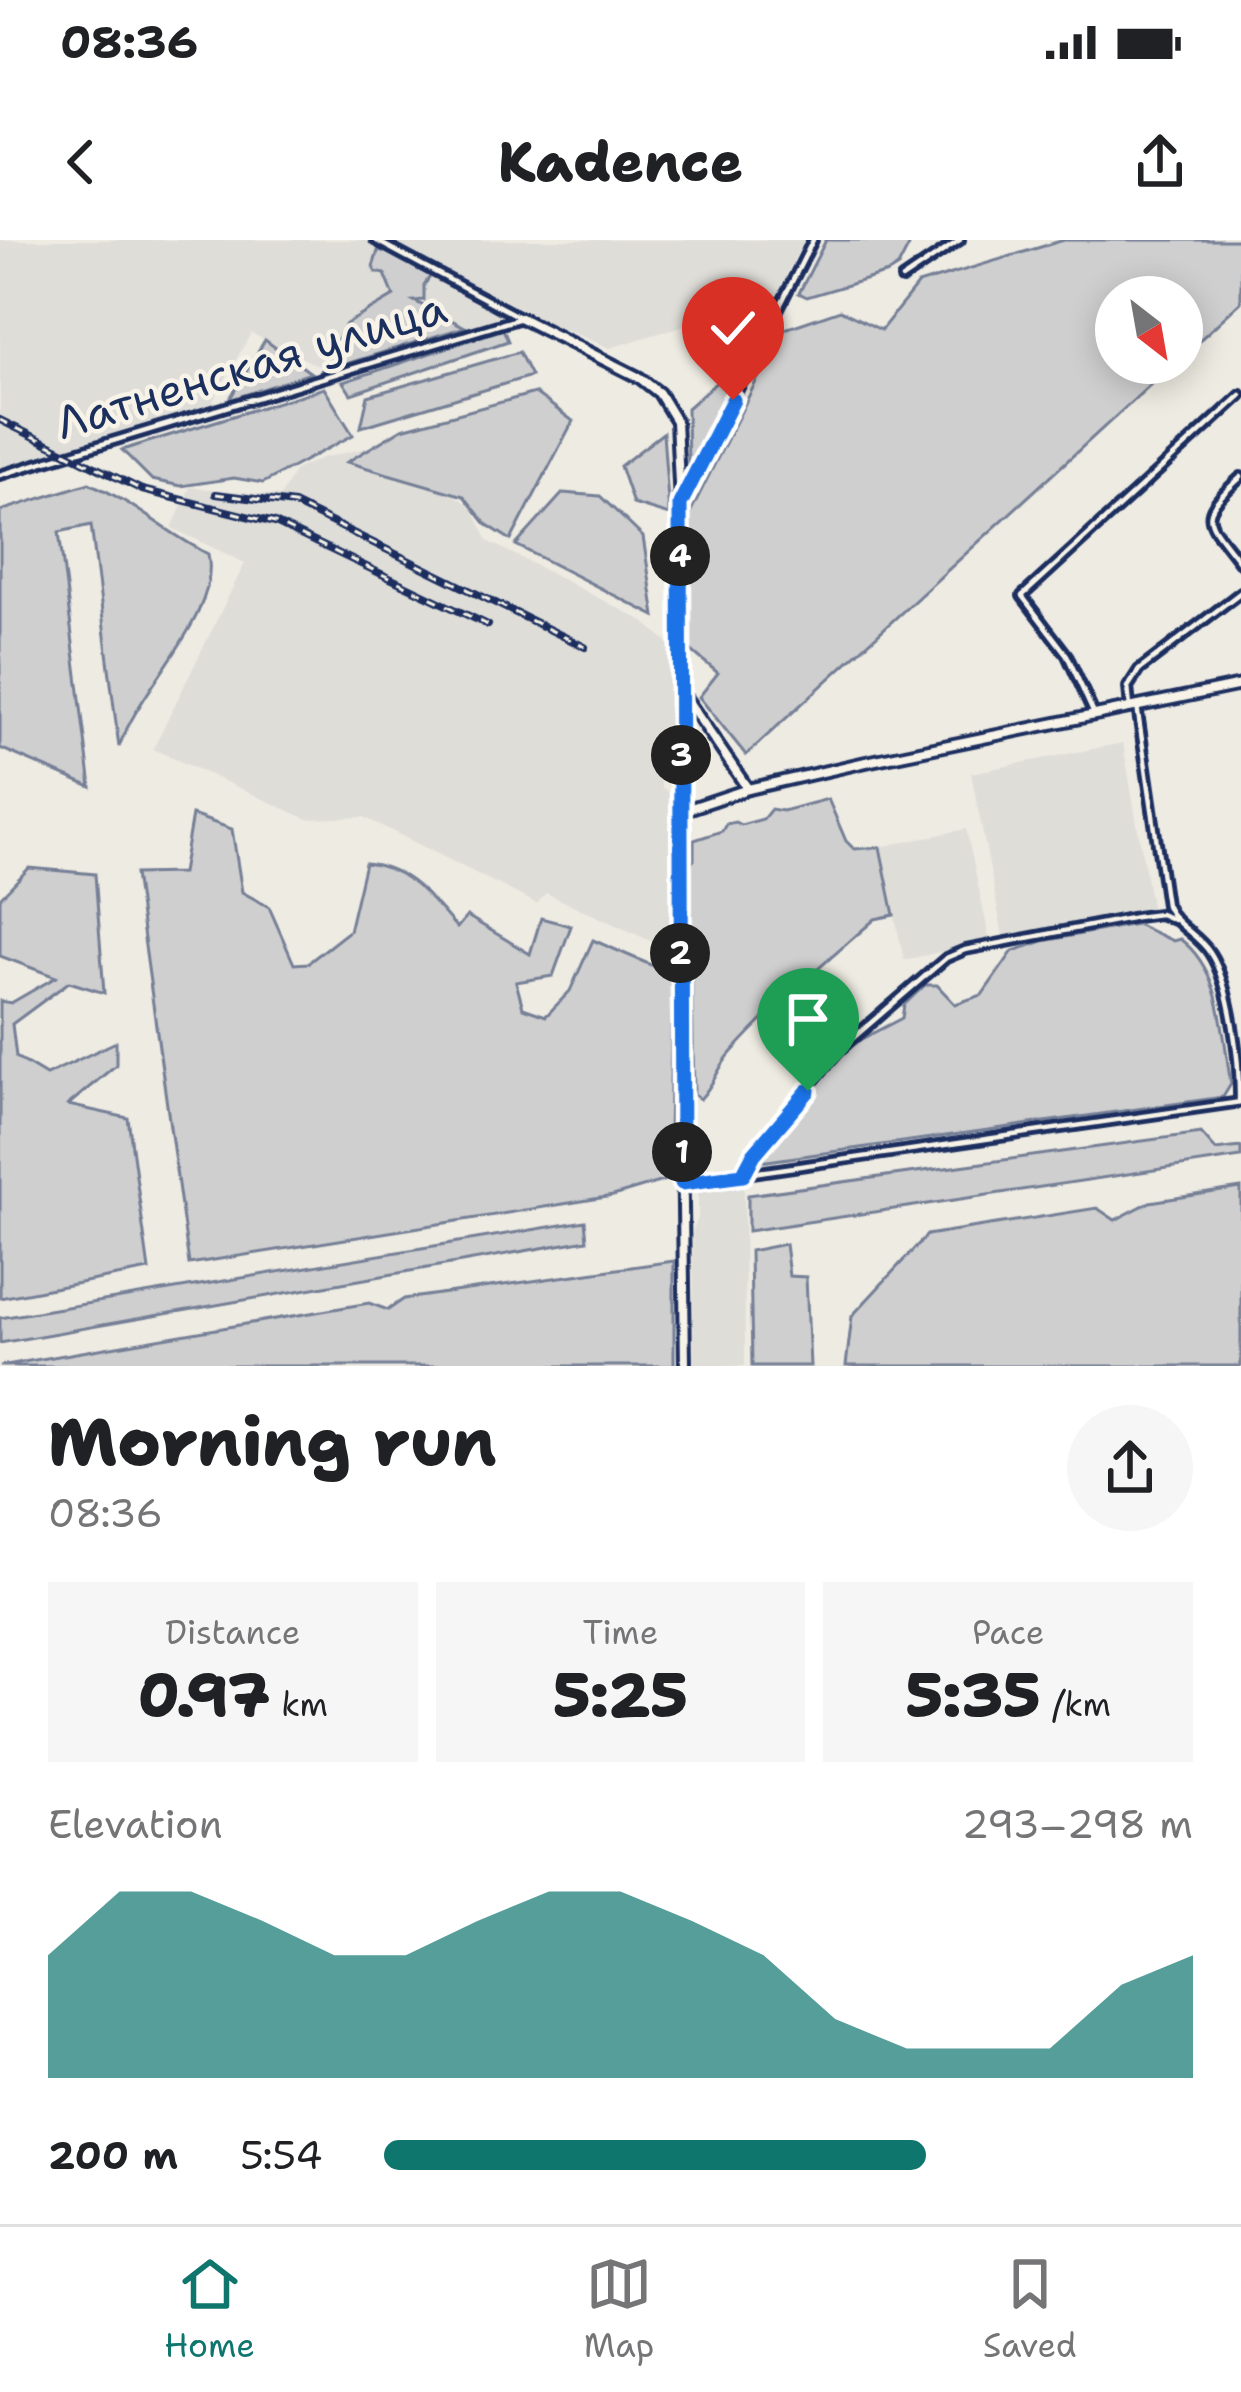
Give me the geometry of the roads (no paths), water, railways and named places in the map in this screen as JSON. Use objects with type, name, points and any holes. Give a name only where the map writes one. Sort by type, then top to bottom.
[{"type":"street","name":"Латненская улица","points":[[374,240],[640,378],[659,393],[676,421],[685,1366]]},
{"type":"street","points":[[680,504],[813,240]]},
{"type":"street","points":[[902,280],[960,240]]},
{"type":"street","name":"Латненская улица","points":[[0,475],[521,318]]},
{"type":"street","points":[[1094,714],[1066,655],[1022,596],[1241,395]]},
{"type":"street","points":[[1241,477],[1212,503],[1209,512],[1216,531],[1241,564]]},
{"type":"street","points":[[1174,920],[1166,905],[1128,687],[1139,670],[1241,592]]},
{"type":"street","points":[[682,812],[748,789],[1241,685]]},
{"type":"street","points":[[680,689],[748,789]]},
{"type":"street","points":[[682,1183],[743,1175],[1196,1112],[1240,1102],[1240,1078],[1218,967],[1205,946],[1160,914],[965,950],[946,958],[837,1052],[754,1154],[743,1175]]},
{"type":"railway","points":[[0,420],[142,490],[275,523],[488,625]]},
{"type":"railway","points":[[216,494],[294,504],[585,647]]}]
